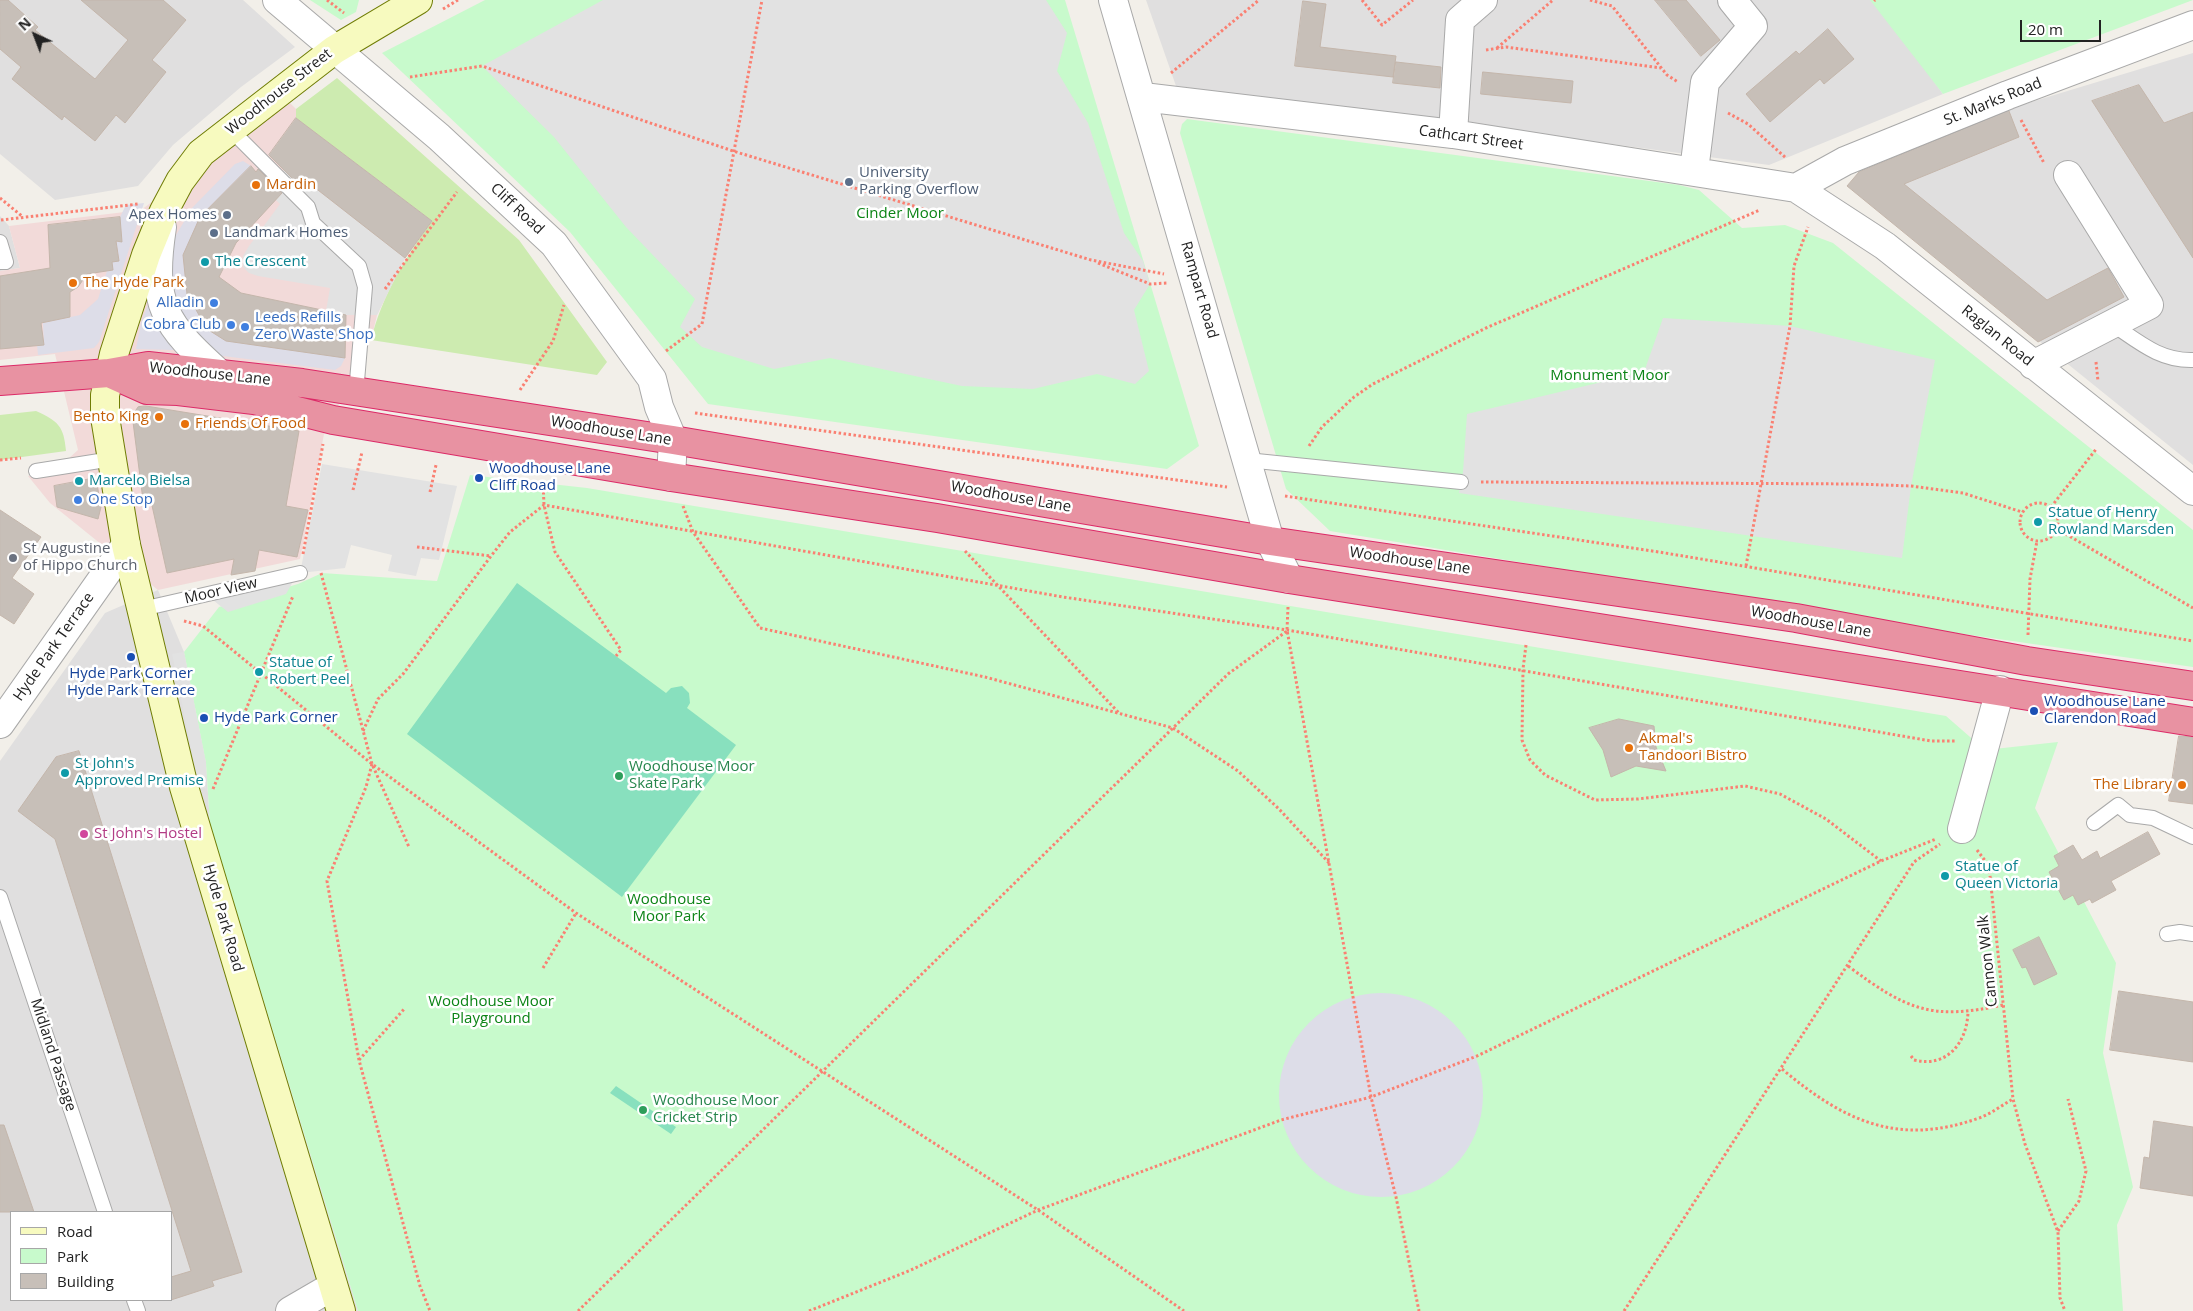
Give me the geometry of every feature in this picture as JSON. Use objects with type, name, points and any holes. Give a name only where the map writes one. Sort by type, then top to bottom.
[{"type":"highway","name":"Woodhouse Lane","points":[[109,373],[148,366],[302,383],[356,393],[673,440],[1270,541],[1796,618],[2027,661],[2193,686]]},
{"type":"highway","name":"Woodhouse Lane","points":[[109,373],[147,390],[178,391],[254,400],[328,419],[671,477],[937,518],[1288,579],[2193,722]]},
{"type":"highway","points":[[0,381],[109,373]]},
{"type":"street","name":"Cliff Road","points":[[277,0],[474,169],[554,244],[652,379],[659,407],[673,440],[671,477]]},
{"type":"street","name":"Woodhouse Street","points":[[109,373],[131,297],[167,205],[180,180],[202,153],[230,129],[389,9],[418,0]]},
{"type":"street","name":"Rampart Road","points":[[1113,0],[1143,97],[1270,541],[1288,579]]},
{"type":"street","points":[[1453,134],[1460,20],[1483,0]]},
{"type":"street","points":[[1694,171],[1705,82],[1753,26],[1732,0]]},
{"type":"street","name":"St. Marks Road","points":[[1808,189],[1845,161],[2008,95],[2193,25]]},
{"type":"street","name":"Cathcart Street","points":[[1143,97],[1453,134],[1808,189]]},
{"type":"street","points":[[2033,365],[2149,305],[2068,175]]},
{"type":"street","name":"Raglan Road","points":[[1808,189],[1885,246],[2033,365],[2191,486]]},
{"type":"street","name":"Woodhouse Street","points":[[167,205],[157,256],[159,297],[170,321],[181,336],[221,375]]},
{"type":"street","name":"Hyde Park Road","points":[[109,373],[105,417],[126,545],[184,787],[337,1298]]},
{"type":"street","name":"Hyde Park Terrace","points":[[0,724],[126,545]]},
{"type":"street","points":[[1962,829],[2000,690]]},
{"type":"street","points":[[290,1311],[337,1298]]},
{"type":"lane","points":[[230,129],[308,207],[313,223],[359,266],[364,287],[356,393]]},
{"type":"lane","points":[[0,242],[6,262],[0,262]]},
{"type":"lane","points":[[2102,329],[2175,360],[2193,360]]},
{"type":"lane","points":[[36,471],[112,459]]},
{"type":"lane","points":[[1247,460],[1461,482]]},
{"type":"lane","name":"Moor View","points":[[142,609],[300,573]]},
{"type":"lane","points":[[2094,823],[2118,805],[2130,815],[2153,818],[2193,836]]},
{"type":"lane","name":"Midland Passage","points":[[0,897],[105,1211]]},
{"type":"lane","points":[[2167,934],[2180,932],[2193,934]]},
{"type":"path","points":[[644,368],[702,324],[762,0]]},
{"type":"path","points":[[1143,97],[1259,0]]},
{"type":"path","points":[[1362,0],[1382,25],[1413,0]]},
{"type":"path","points":[[1496,49],[1553,0]]},
{"type":"path","points":[[1590,0],[1612,6],[1667,75],[1703,100],[1748,124],[1808,189]]},
{"type":"path","points":[[1458,49],[1506,48],[1661,68]]},
{"type":"path","points":[[375,84],[482,66],[733,151],[1091,260],[1150,284],[1196,282]]},
{"type":"path","points":[[2008,95],[2048,171],[2068,175]]},
{"type":"path","points":[[361,315],[395,280],[406,259],[474,169]]},
{"type":"path","points":[[1289,496],[1292,464],[1322,427],[1354,397],[1373,384],[1486,328],[1808,189]]},
{"type":"path","points":[[1746,566],[1790,326],[1794,266],[1808,189]]},
{"type":"path","points":[[0,198],[24,217]]},
{"type":"path","points":[[0,220],[167,205]]},
{"type":"path","points":[[1091,260],[1146,269],[1196,282]]},
{"type":"path","points":[[503,415],[553,341],[564,304]]},
{"type":"path","points":[[2102,329],[2103,419]]},
{"type":"path","points":[[695,413],[1289,496],[1746,566],[2029,615],[2193,640]]},
{"type":"path","points":[[197,829],[259,672],[298,584],[328,419]]},
{"type":"path","points":[[353,490],[368,426]]},
{"type":"path","points":[[540,455],[544,505],[555,552],[621,650],[616,656]]},
{"type":"path","points":[[2051,506],[2083,466]]},
{"type":"path","points":[[671,477],[693,532],[760,628],[985,677],[1174,728],[1238,771],[1279,809],[1330,864]]},
{"type":"path","points":[[1461,482],[1761,483],[1911,486],[1963,493],[2022,512]]},
{"type":"path","points":[[2045,503],[2051,506],[2058,517],[2057,529],[2049,539],[2031,540],[2021,531],[2020,518],[2022,512],[2032,504],[2045,503]]},
{"type":"path","points":[[363,731],[378,699],[403,674],[510,532],[544,505],[998,586],[1287,630],[1523,669],[1930,741],[1987,741]]},
{"type":"path","points":[[2057,529],[2193,608]]},
{"type":"path","points":[[2027,661],[2030,579],[2037,541]]},
{"type":"path","points":[[960,546],[1120,713]]},
{"type":"path","points":[[417,547],[491,556]]},
{"type":"path","points":[[300,573],[322,573],[372,764],[409,847]]},
{"type":"path","points":[[142,609],[203,626],[372,764],[576,913],[1038,1210],[1184,1311]]},
{"type":"path","points":[[1530,617],[1523,669],[1522,740],[1530,760],[1545,775],[1595,800],[1638,799],[1745,786],[1780,794],[1826,819],[1881,861]]},
{"type":"path","points":[[578,1311],[1228,674],[1287,630]]},
{"type":"path","points":[[1287,630],[1371,1097],[1396,1197],[1419,1311]]},
{"type":"path","points":[[372,764],[366,787],[327,881],[359,1060],[420,1286],[430,1311]]},
{"type":"path","points":[[809,1311],[912,1270],[1038,1210],[1281,1120],[1371,1097],[1477,1056],[1881,861],[1962,829]]},
{"type":"path","points":[[1624,1311],[1914,862],[1962,829]]},
{"type":"path","name":"Cannon Walk","points":[[1962,829],[1989,866],[2013,1099],[2025,1144],[2058,1232]]},
{"type":"path","points":[[544,968],[576,913]]},
{"type":"path","points":[[1848,966],[1899,1001],[1927,1010],[1968,1012],[2003,1005]]},
{"type":"path","points":[[359,1060],[405,1008]]},
{"type":"path","points":[[1911,1056],[1914,1060],[1923,1062],[1938,1061],[1950,1055],[1961,1042],[1968,1026],[1968,1012]]},
{"type":"path","points":[[1782,1069],[1822,1100],[1845,1114],[1871,1125],[1906,1129],[1945,1127],[1980,1118],[2013,1099]]},
{"type":"path","points":[[2065,1311],[2060,1298],[2058,1232],[2079,1201],[2086,1171],[2068,1099]]},
{"type":"shaded area","points":[[0,0],[243,0],[295,47],[241,87],[173,145],[138,186],[55,200],[0,154]]},
{"type":"shaded area","name":"University Parking Overflow","points":[[603,0],[1046,0],[1067,33],[1057,71],[1088,123],[1124,233],[1143,261],[1150,284],[1134,310],[1149,371],[1135,384],[1097,374],[1033,389],[962,386],[830,358],[774,369],[702,347],[680,327],[695,299],[626,227],[554,137],[482,66]]},
{"type":"shaded area","points":[[1146,0],[1875,0],[1943,94],[1769,165],[1176,86]]},
{"type":"shaded area","points":[[2193,53],[2193,465],[1847,186],[1861,169],[2008,109]]},
{"type":"shaded area","points":[[279,92],[296,109],[297,118],[432,221],[405,258],[377,315],[371,340],[324,434],[300,559],[158,590],[50,503],[28,476],[58,468],[78,450],[55,354],[0,360],[0,271],[20,268],[9,226],[141,210],[180,181]]},
{"type":"shaded area","name":"The Crescent","points":[[270,153],[405,258],[377,315],[346,315],[326,311],[330,288],[258,276],[249,273],[243,267],[243,256],[280,204],[275,199],[287,187],[282,164]]},
{"type":"shaded area","points":[[243,161],[251,166],[200,217],[183,255],[187,294],[207,329],[226,341],[345,358],[341,366],[335,370],[175,350],[136,349],[141,323],[169,247],[192,208],[235,164]]},
{"type":"shaded area","points":[[144,203],[99,342],[94,348],[38,355],[37,345],[44,345],[43,323],[80,315],[98,299],[107,271],[112,270],[112,262],[119,260],[116,241],[122,241],[120,217],[126,205]]},
{"type":"shaded area","points":[[0,216],[9,226],[20,268],[0,271]]},
{"type":"shaded area","points":[[1663,318],[1790,326],[1935,360],[1911,486],[1902,558],[1459,493],[1463,472],[1467,414],[1644,372]]},
{"type":"shaded area","points":[[322,464],[457,486],[439,560],[421,558],[416,576],[388,571],[392,555],[351,545],[345,568],[300,573]]},
{"type":"shaded area","points":[[295,578],[286,594],[228,612],[213,600]]},
{"type":"shaded area","points":[[158,590],[184,652],[206,763],[210,824],[358,1311],[0,1311],[0,761],[105,613]]},
{"type":"shaded area","points":[[184,652],[206,763],[206,788],[199,789],[172,654]]},
{"type":"shaded area","points":[[1371,993],[1391,993],[1420,1000],[1446,1016],[1460,1030],[1476,1056],[1483,1085],[1483,1105],[1476,1134],[1460,1160],[1446,1174],[1420,1190],[1411,1193],[1391,1197],[1371,1197],[1342,1190],[1316,1174],[1302,1160],[1286,1134],[1283,1125],[1279,1105],[1279,1085],[1286,1056],[1302,1030],[1316,1016],[1342,1000],[1351,997]]},
{"type":"green space","points":[[310,0],[359,0],[356,12],[341,20]]},
{"type":"green space","name":"University Parking Overflow","points":[[485,0],[1065,0],[1199,446],[1167,469],[708,404],[570,232],[382,53]]},
{"type":"green space","points":[[1870,0],[2193,0],[1943,94]]},
{"type":"green space","points":[[337,78],[519,240],[607,362],[597,375],[371,340],[388,293],[413,249],[432,221],[296,118],[296,109]]},
{"type":"green space","name":"Monument Moor","points":[[1187,119],[1679,185],[1699,190],[1742,228],[1785,225],[1833,243],[2193,530],[2193,667],[1901,625],[1330,531],[1286,489],[1180,133],[1182,124]]},
{"type":"green space","points":[[36,411],[59,425],[64,436],[66,451],[0,460],[0,415]]},
{"type":"green space","name":"Woodhouse Moor Park","points":[[470,475],[587,488],[1946,716],[1985,750],[2058,742],[2035,808],[2116,963],[2103,1053],[2133,1187],[2117,1225],[2123,1311],[358,1311],[210,824],[206,763],[184,652],[219,607],[298,584],[322,573],[437,581]]},
{"type":"green space","points":[[517,583],[666,693],[671,688],[682,686],[689,693],[690,703],[687,708],[736,745],[622,897],[407,734]]},
{"type":"green space","name":"Woodhouse Moor Cricket Strip","points":[[616,1086],[676,1127],[671,1134],[610,1093]]},
{"type":"building","points":[[0,0],[8,0],[38,27],[35,30],[95,79],[128,40],[81,0],[163,0],[186,20],[152,60],[166,72],[125,123],[116,115],[95,141],[64,116],[62,120],[12,79],[21,67],[0,49]]},
{"type":"building","points":[[1655,0],[1686,0],[1720,40],[1701,56]]},
{"type":"building","points":[[1303,1],[1326,4],[1320,47],[1396,56],[1393,77],[1295,66]]},
{"type":"building","points":[[1828,29],[1854,59],[1824,84],[1820,79],[1770,122],[1746,94],[1796,51],[1799,54]]},
{"type":"building","points":[[1396,62],[1441,67],[1440,88],[1393,83]]},
{"type":"building","points":[[1483,72],[1573,81],[1571,103],[1481,94]]},
{"type":"building","points":[[2139,85],[2164,123],[2193,112],[2193,258],[2092,101]]},
{"type":"building","points":[[2009,111],[2019,137],[1904,184],[2047,300],[2108,268],[2124,297],[2038,342],[1847,186],[1859,172]]},
{"type":"building","points":[[296,118],[432,221],[405,258],[300,176],[295,181],[269,155]]},
{"type":"building","name":"The Crescent","points":[[251,166],[256,172],[258,169],[282,193],[236,243],[219,277],[241,293],[346,315],[345,358],[226,341],[207,329],[187,294],[183,255],[200,217]]},
{"type":"building","points":[[120,217],[122,242],[116,241],[119,261],[112,262],[113,270],[87,274],[78,287],[70,292],[70,317],[41,323],[44,345],[0,349],[0,276],[50,268],[48,225]]},
{"type":"building","points":[[146,406],[299,431],[286,506],[308,510],[297,557],[259,550],[255,571],[231,575],[234,559],[167,573],[151,501],[143,500],[133,422],[134,413],[138,407]]},
{"type":"building","name":"One Stop","points":[[96,478],[101,507],[98,519],[57,507],[54,486]]},
{"type":"building","name":"St Augustine of Hippo Church","points":[[0,510],[41,537],[12,578],[34,594],[14,624],[0,615]]},
{"type":"building","name":"Akmal's Tandoori Bistro","points":[[1619,719],[1654,726],[1656,747],[1666,771],[1636,766],[1611,777],[1603,750],[1589,728]]},
{"type":"building","points":[[2179,736],[2193,737],[2193,804],[2169,801]]},
{"type":"building","points":[[79,751],[242,1272],[212,1281],[214,1286],[172,1300],[172,1277],[191,1271],[55,839],[18,811],[56,757]]},
{"type":"building","points":[[2148,832],[2160,854],[2111,881],[2116,890],[2092,903],[2090,899],[2078,905],[2073,895],[2064,900],[2049,872],[2059,866],[2054,856],[2073,845],[2082,860],[2097,851],[2100,858]]},
{"type":"building","points":[[2039,937],[2057,974],[2034,985],[2026,967],[2022,968],[2013,950]]},
{"type":"building","points":[[2119,991],[2193,1002],[2193,1062],[2110,1050]]},
{"type":"building","points":[[2154,1121],[2193,1127],[2193,1196],[2140,1188],[2144,1157],[2149,1158]]},
{"type":"building","points":[[0,1125],[4,1125],[34,1211],[0,1212]]},
{"type":"place","name":"University Parking Overflow","points":[[849,182]]},
{"type":"place","name":"Mardin","points":[[256,185]]},
{"type":"place","name":"Apex Homes","points":[[227,215]]},
{"type":"place","name":"Landmark Homes","points":[[214,233]]},
{"type":"place","name":"The Crescent","points":[[205,262]]},
{"type":"place","name":"The Hyde Park","points":[[73,283]]},
{"type":"place","name":"Alladin","points":[[214,303]]},
{"type":"place","name":"Cobra Club","points":[[231,325]]},
{"type":"place","name":"Leeds Refills Zero Waste Shop","points":[[245,327]]},
{"type":"place","name":"Bento King","points":[[159,417]]},
{"type":"place","name":"Friends Of Food","points":[[185,424]]},
{"type":"place","name":"Woodhouse Lane Cliff Road","points":[[479,478]]},
{"type":"place","name":"Marcelo Bielsa","points":[[79,481]]},
{"type":"place","name":"One Stop","points":[[78,500]]},
{"type":"place","name":"Statue of Henry Rowland Marsden","points":[[2038,522]]},
{"type":"place","name":"St Augustine of Hippo Church","points":[[13,558]]},
{"type":"place","name":"Hyde Park Corner Hyde Park Terrace","points":[[131,657]]},
{"type":"place","name":"Statue of Robert Peel","points":[[259,672]]},
{"type":"place","name":"Woodhouse Lane Clarendon Road","points":[[2034,711]]},
{"type":"place","name":"Hyde Park Corner","points":[[204,718]]},
{"type":"place","name":"Akmal's Tandoori Bistro","points":[[1629,748]]},
{"type":"place","name":"St John's Approved Premise","points":[[65,773]]},
{"type":"place","name":"Woodhouse Moor Skate Park","points":[[619,776]]},
{"type":"place","name":"The Library","points":[[2182,785]]},
{"type":"place","name":"St John's Hostel","points":[[84,834]]},
{"type":"place","name":"Statue of Queen Victoria","points":[[1945,876]]},
{"type":"place","name":"Woodhouse Moor Cricket Strip","points":[[643,1110]]},
{"type":"park label","name":"Cinder Moor","points":[[900,214]]},
{"type":"park label","name":"Woodhouse Moor Playground","points":[[491,1010]]}]
